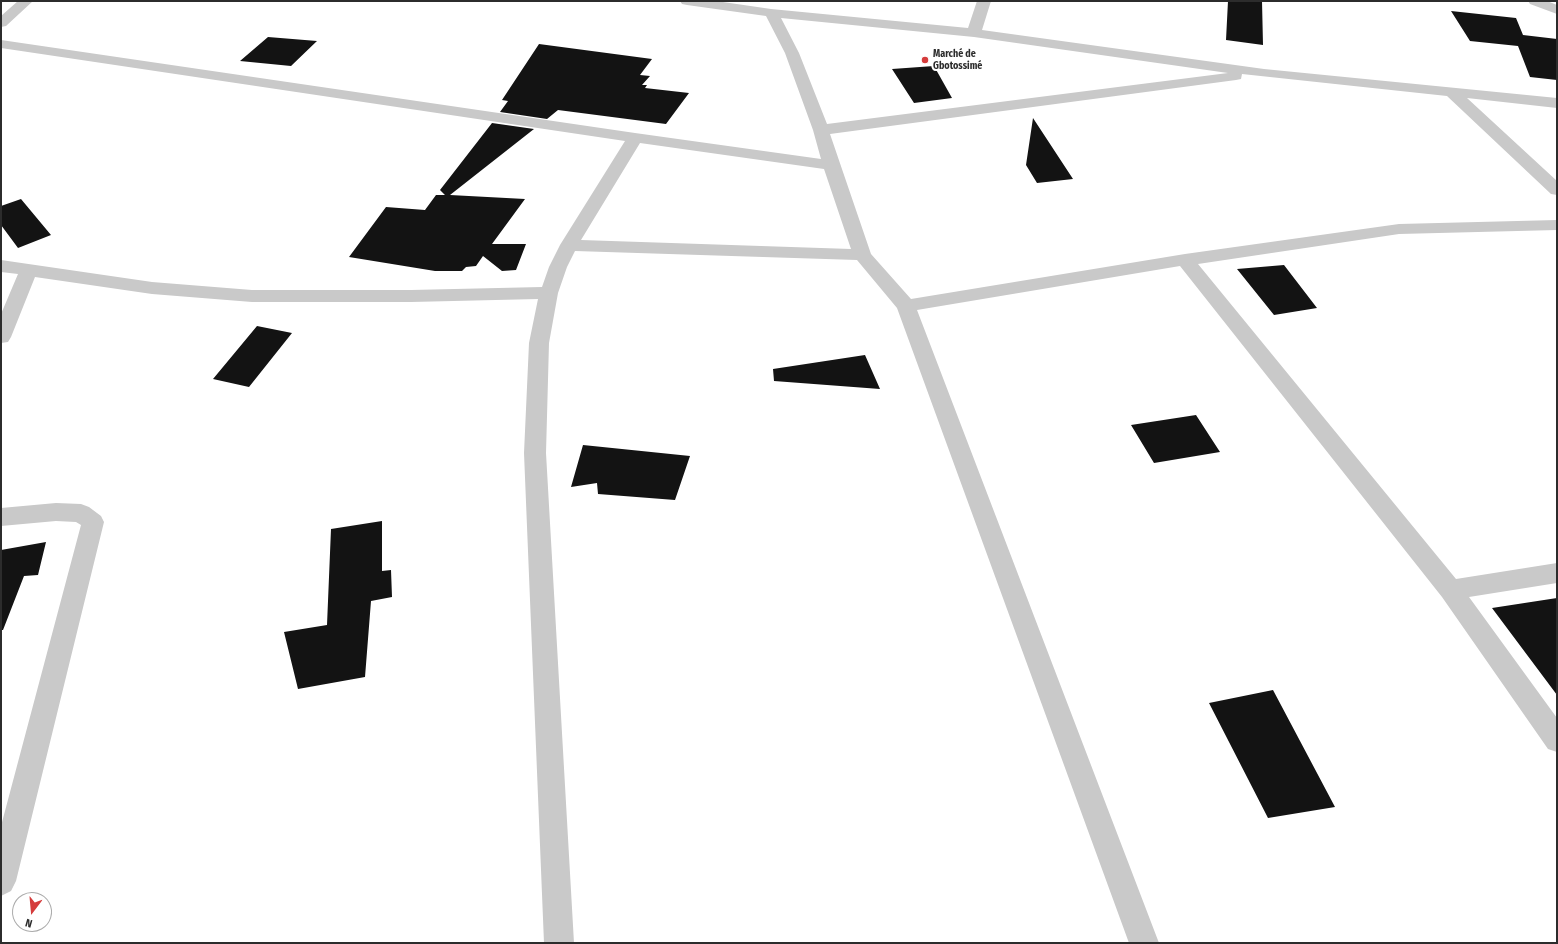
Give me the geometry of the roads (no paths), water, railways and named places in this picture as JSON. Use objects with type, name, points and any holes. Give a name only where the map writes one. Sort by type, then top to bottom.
[{"type":"street","points":[[1,23],[26,1]]},
{"type":"street","points":[[687,1],[771,13],[974,33],[1264,73],[1557,103]]},
{"type":"street","points":[[974,33],[984,1]]},
{"type":"street","points":[[1535,1],[1557,10]]},
{"type":"street","points":[[771,13],[792,53],[821,130],[831,165],[862,255],[906,306],[1144,943]]},
{"type":"street","points":[[1,44],[635,138],[831,165]]},
{"type":"street","points":[[821,130],[1264,73]]},
{"type":"street","points":[[1452,93],[1557,190]]},
{"type":"street","points":[[559,943],[535,453],[538,343],[549,293],[558,267],[569,245],[635,138]]},
{"type":"street","points":[[906,306],[1185,260],[1399,229],[1557,225]]},
{"type":"street","points":[[569,245],[862,255]]},
{"type":"street","points":[[1185,260],[1451,590],[1557,740]]},
{"type":"street","points":[[1,266],[152,288],[252,296],[411,296],[549,293]]},
{"type":"street","points":[[1,337],[29,270]]},
{"type":"street","points":[[1,517],[56,512],[81,513],[93,522],[1,881]]},
{"type":"street","points":[[1451,590],[1557,573]]},
{"type":"place","name":"Marché de Gbotossimé","points":[[925,60]]}]
